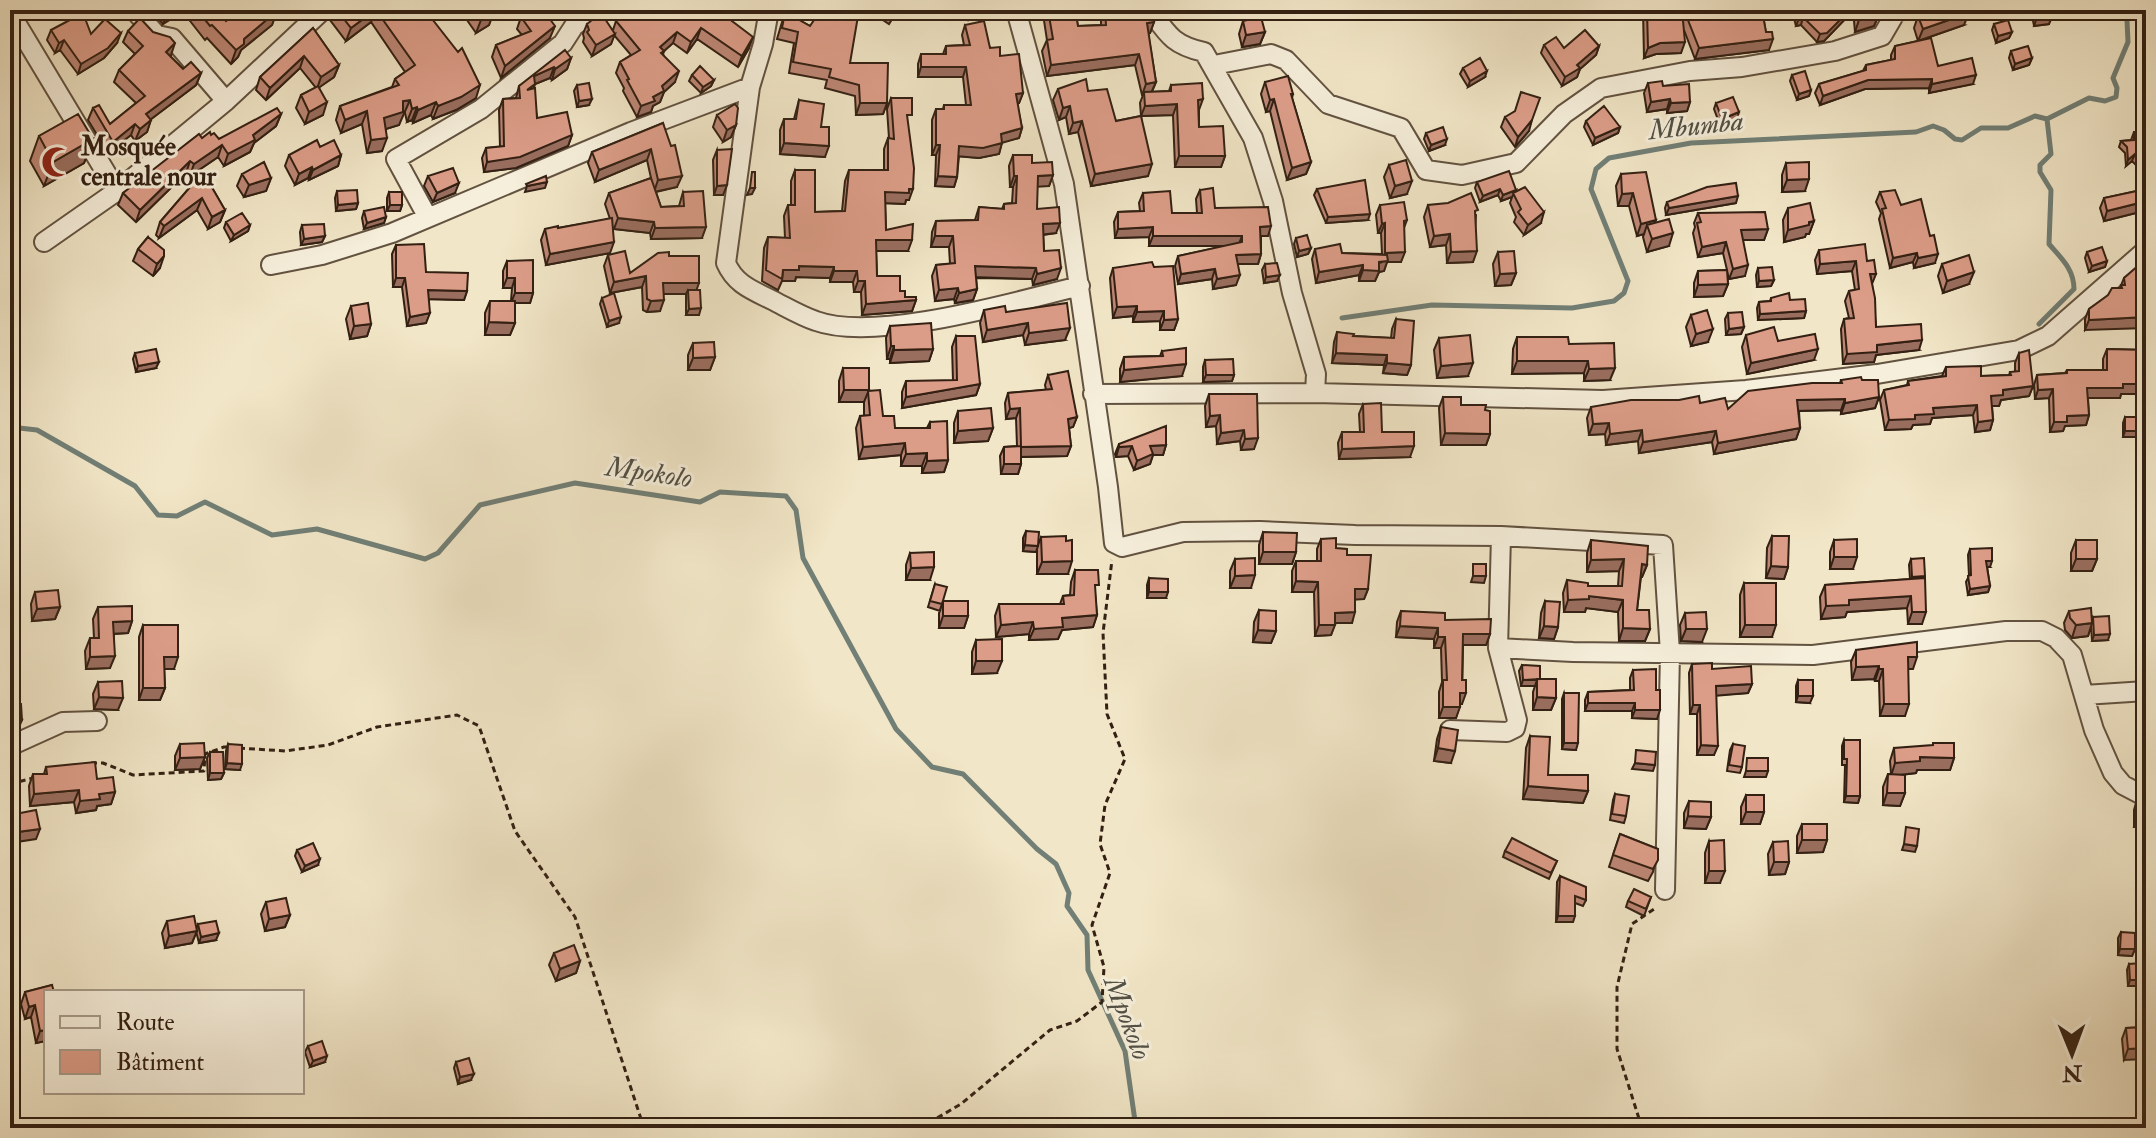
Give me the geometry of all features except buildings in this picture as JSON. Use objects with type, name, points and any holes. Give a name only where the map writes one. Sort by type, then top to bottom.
[{"type":"street","points":[[134,10],[157,35],[172,38],[226,101]]},
{"type":"street","points":[[44,242],[117,191],[226,101],[323,10]]},
{"type":"street","points":[[427,216],[396,159],[481,109],[563,43],[574,26],[595,10]]},
{"type":"street","points":[[769,10],[750,87],[726,263],[731,276],[818,322],[845,326],[887,326],[962,315],[1080,286]]},
{"type":"street","points":[[1016,10],[1064,184],[1114,543],[1122,547],[1183,532],[1260,531],[1501,536],[1663,545],[1670,653],[1665,890]]},
{"type":"street","points":[[1150,10],[1171,39],[1204,52],[1253,138],[1273,201],[1292,293],[1316,374],[1315,393]]},
{"type":"street","points":[[1214,65],[1271,54],[1286,60],[1328,104],[1401,128],[1426,170],[1462,175],[1516,163],[1564,114],[1601,88],[1674,73],[1742,67],[1835,51],[1882,36],[1896,12],[1902,10]]},
{"type":"street","points":[[10,13],[117,191]]},
{"type":"street","points":[[271,265],[322,255],[392,233],[631,132],[750,87]]},
{"type":"street","points":[[1093,394],[1315,393],[1603,400],[1746,390],[1877,374],[2019,350],[2048,336],[2146,250]]},
{"type":"street","points":[[1450,730],[1507,732],[1515,728],[1517,720],[1498,648],[1501,536]]},
{"type":"street","points":[[1498,648],[1813,655],[1992,632],[2042,631],[2056,638],[2072,655],[2094,730],[2113,773],[2123,785],[2146,797]]},
{"type":"street","points":[[2084,695],[2146,691]]},
{"type":"street","points":[[10,746],[63,722],[97,721]]},
{"type":"path","points":[[920,1128],[961,1104],[1050,1030],[1077,1021],[1102,1002],[1104,967],[1092,925],[1110,873],[1100,844],[1105,805],[1125,759],[1107,714],[1106,700],[1103,633],[1114,543]]},
{"type":"path","points":[[86,763],[103,763],[133,775],[204,771],[205,754],[224,747],[285,751],[328,745],[377,727],[457,715],[479,726],[515,831],[575,917],[644,1128]]},
{"type":"path","points":[[10,784],[40,776]]},
{"type":"path","points":[[1642,1128],[1617,1049],[1617,987],[1632,924],[1659,906],[1665,890]]},
{"type":"waterway","name":"Mbumba","points":[[1342,318],[1432,305],[1572,308],[1614,301],[1624,293],[1628,281],[1591,189],[1596,169],[1609,158],[1691,143],[1916,132],[1933,126],[1962,140],[1981,128],[2008,128],[2035,116],[2047,119],[2089,98],[2105,101],[2116,97],[2113,78],[2128,42],[2127,20],[2135,10]]},
{"type":"waterway","points":[[2039,324],[2074,289],[2069,270],[2049,244],[2051,190],[2040,172],[2040,165],[2051,154],[2047,119]]},
{"type":"waterway","name":"Mpokolo","points":[[10,427],[37,430],[135,486],[158,515],[177,516],[205,502],[272,535],[317,529],[425,559],[438,553],[480,505],[575,483],[700,502],[720,492],[786,496],[796,510],[803,558],[896,729],[932,767],[963,774],[1037,849],[1056,864],[1069,893],[1067,906],[1087,935],[1088,970],[1125,1051],[1136,1128]]},
{"type":"place","name":"Mosquée centrale nour","points":[[57,162]]}]
